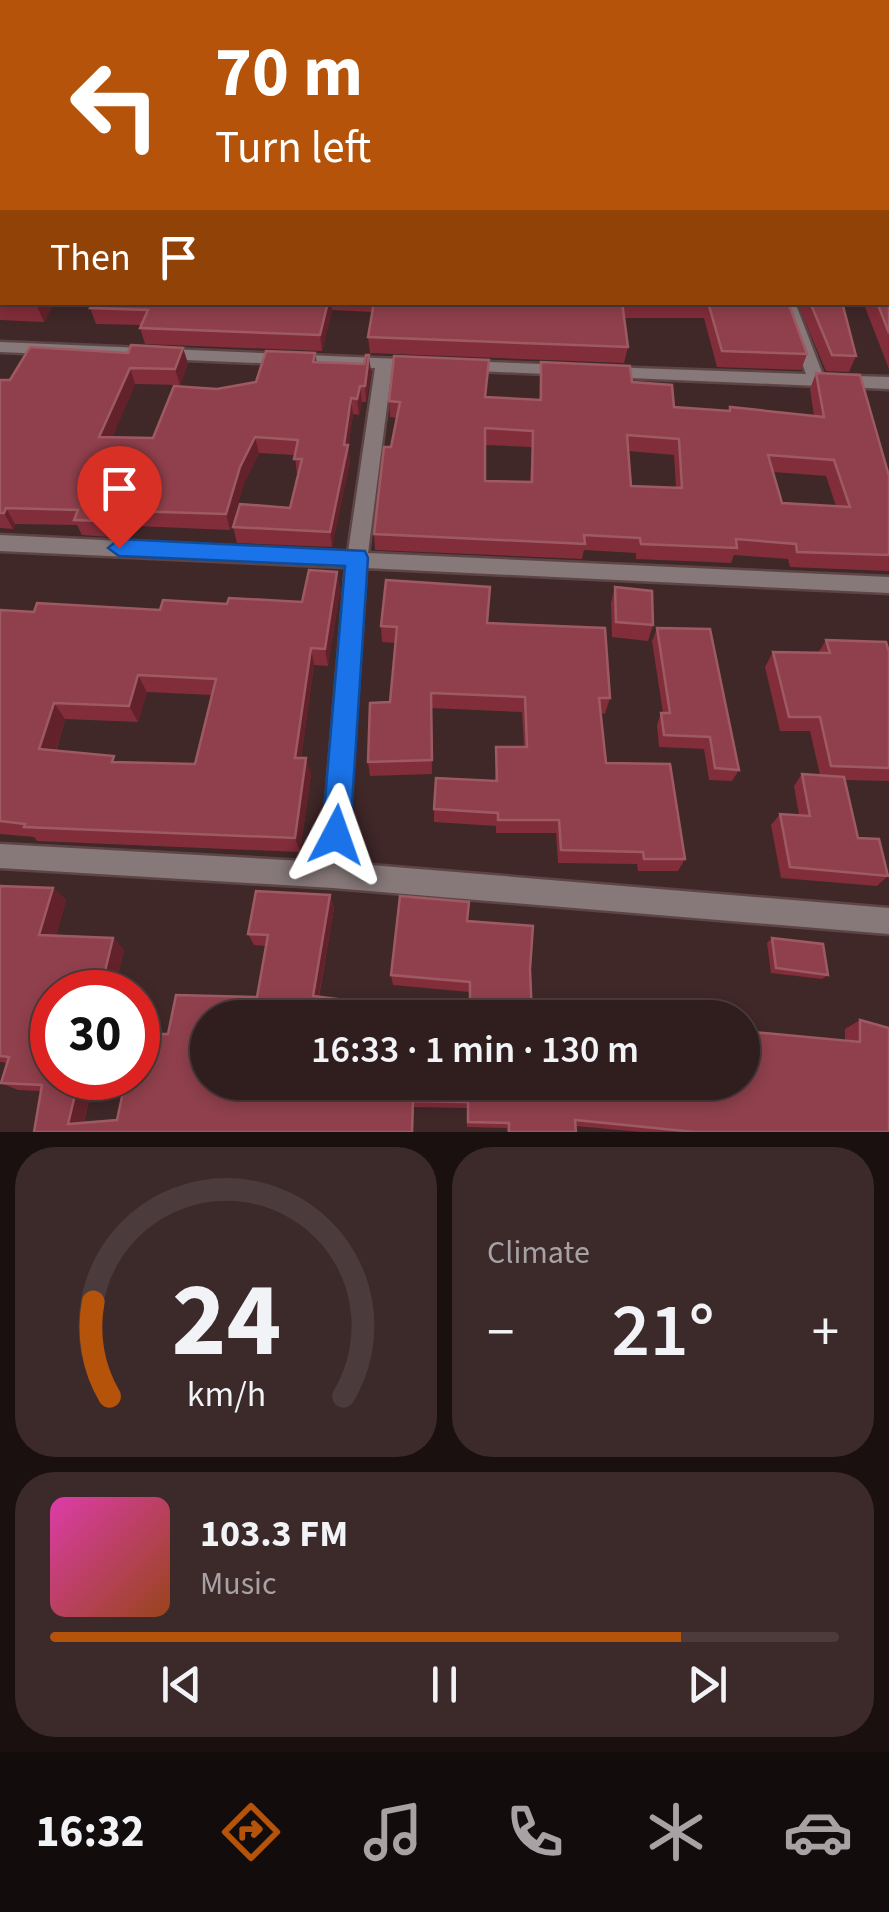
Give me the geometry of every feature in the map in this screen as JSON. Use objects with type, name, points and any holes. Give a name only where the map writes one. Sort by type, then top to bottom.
[{"type":"street","points":[[788,305],[817,380]]},
{"type":"street","points":[[0,346],[889,382]]},
{"type":"street","points":[[333,875],[357,558],[384,363]]},
{"type":"street","points":[[0,542],[889,585]]},
{"type":"street","points":[[0,856],[333,875],[889,921]]},
{"type":"building","points":[[327,305],[320,335],[140,328],[148,310],[90,308]]},
{"type":"building","points":[[373,305],[622,305],[628,347],[368,337]]},
{"type":"building","points":[[709,305],[789,305],[807,354],[722,351]]},
{"type":"building","points":[[811,305],[843,305],[856,356],[832,355]]},
{"type":"building","points":[[878,305],[889,305],[889,333]]},
{"type":"building","points":[[131,345],[183,348],[175,369],[130,368],[99,437],[153,438],[174,386],[217,389],[256,382],[266,351],[315,353],[313,362],[364,364],[369,355],[365,386],[360,386],[357,399],[351,398],[344,445],[348,445],[330,532],[233,527],[240,504],[290,508],[302,459],[294,459],[298,440],[255,437],[240,467],[226,514],[129,511],[125,521],[102,521],[74,520],[78,510],[6,508],[0,513],[0,380],[10,380],[30,347],[128,353]]},
{"type":"building","points":[[394,356],[489,360],[485,397],[541,400],[541,362],[630,366],[632,382],[672,385],[674,407],[730,411],[730,407],[824,417],[816,373],[860,375],[889,476],[889,555],[797,552],[796,544],[736,539],[737,548],[641,544],[640,538],[584,535],[585,544],[374,534],[384,447],[391,447],[400,402],[389,401]],"holes":[[[485,428],[533,431],[532,482],[485,481]],[[627,435],[679,439],[682,488],[631,486]],[[768,455],[834,460],[850,507],[782,503]]]},
{"type":"building","points":[[309,570],[337,572],[325,649],[311,648],[295,758],[306,758],[295,838],[24,827],[25,824],[0,821],[0,610],[34,612],[37,603],[160,610],[163,600],[227,604],[229,598],[302,602]],"holes":[[[138,675],[216,679],[195,764],[112,762],[114,756],[39,749],[54,703],[129,706]]]},
{"type":"building","points":[[386,580],[490,587],[487,623],[605,628],[610,698],[599,698],[606,763],[670,764],[685,859],[644,859],[643,852],[561,850],[559,820],[498,820],[498,813],[434,809],[436,778],[497,781],[496,747],[527,747],[525,697],[431,693],[432,760],[368,762],[370,703],[390,702],[397,627],[381,626]]},
{"type":"building","points":[[615,587],[652,591],[653,625],[616,622]]},
{"type":"building","points":[[657,628],[710,629],[739,770],[715,768],[710,737],[664,735],[661,713],[670,713]]},
{"type":"building","points":[[826,640],[886,642],[889,768],[831,766],[820,717],[789,717],[773,652],[830,653]]},
{"type":"building","points":[[802,774],[844,777],[858,838],[879,839],[888,876],[790,867],[780,814],[810,816]]},
{"type":"building","points":[[0,886],[53,888],[39,935],[113,938],[105,970],[30,970],[30,1084],[1,1083],[9,1057],[0,1056]]},
{"type":"building","points":[[256,891],[330,895],[313,996],[345,1000],[190,1000],[190,1100],[760,1100],[760,1033],[860,1042],[860,1020],[889,1028],[889,1132],[694,1132],[575,1120],[576,1132],[509,1132],[509,1123],[468,1122],[468,1102],[413,1101],[412,1132],[34,1132],[39,1100],[74,1100],[68,1124],[117,1120],[121,1100],[160,1100],[160,1034],[168,1034],[176,995],[257,997],[268,935],[248,934]]},
{"type":"building","points":[[400,896],[469,902],[467,921],[533,926],[531,1000],[470,1000],[470,982],[391,975]]},
{"type":"building","points":[[772,938],[823,944],[828,975],[776,968]]},
{"type":"route","points":[[119,548],[357,558],[336,835]]}]
